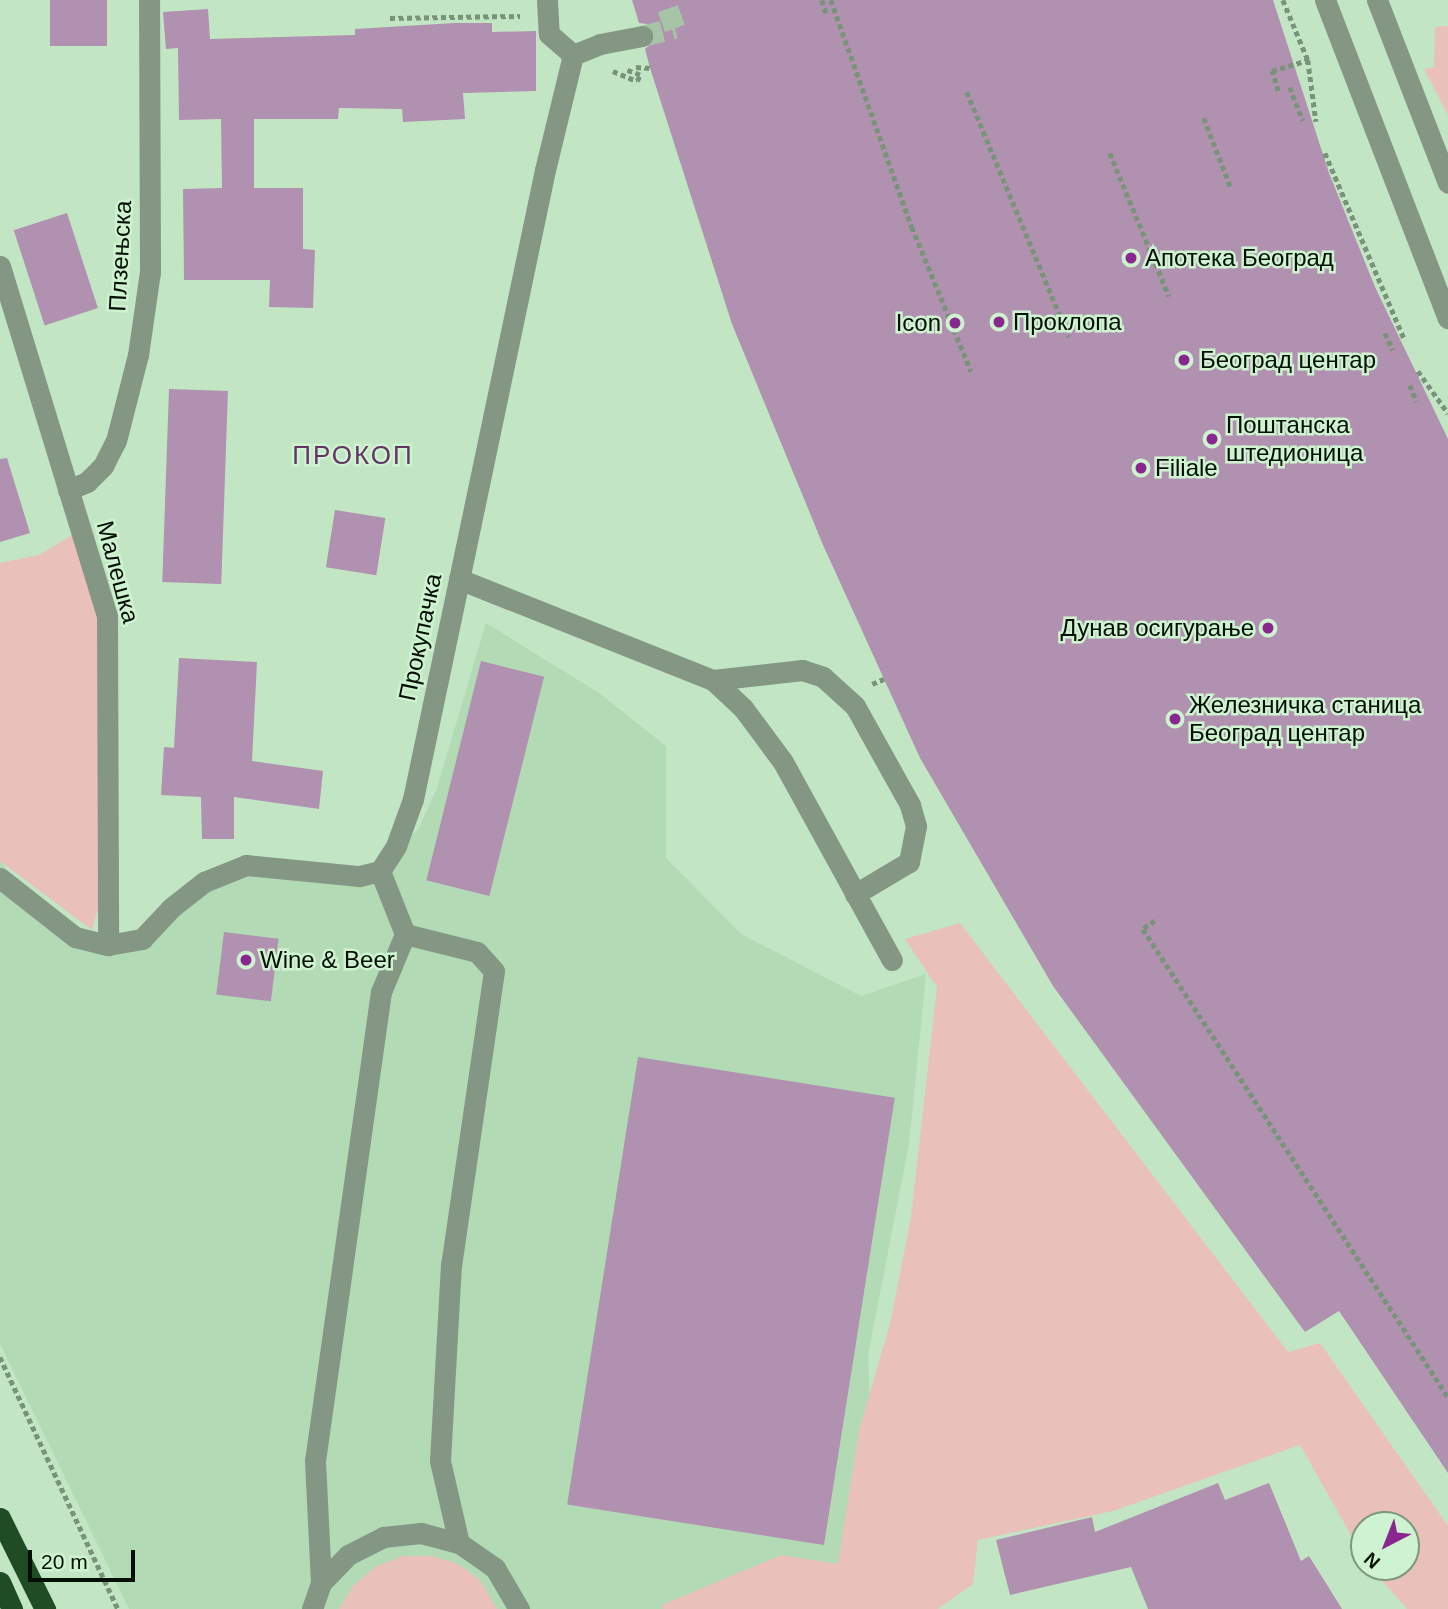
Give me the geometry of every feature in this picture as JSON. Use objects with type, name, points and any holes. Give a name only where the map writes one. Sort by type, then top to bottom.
[{"type":"highway","points":[[0,1518],[45,1609]]},
{"type":"highway","points":[[0,1581],[12,1609]]},
{"type":"street","name":"Плзењска","points":[[68,490],[87,482],[103,466],[116,441],[138,355],[150,272],[149,0]]},
{"type":"street","points":[[1325,0],[1448,318]]},
{"type":"street","points":[[1377,0],[1448,183]]},
{"type":"street","points":[[546,8],[549,34],[573,55],[600,44],[642,36]]},
{"type":"street","name":"Прокупачка","points":[[380,871],[396,846],[413,799],[573,55]]},
{"type":"street","name":"Малешка","points":[[0,266],[107,615],[110,643],[108,945]]},
{"type":"street","points":[[459,579],[713,680],[765,733],[892,960]]},
{"type":"street","points":[[713,680],[802,670],[824,677],[855,706],[910,805],[916,826],[909,862],[856,894]]},
{"type":"street","points":[[0,878],[75,937],[108,945],[142,939],[170,908],[204,882],[246,865],[359,876],[380,871],[405,934],[381,992],[315,1461],[321,1583],[312,1609]]},
{"type":"street","points":[[405,934],[477,952],[494,971],[451,1264],[440,1461],[459,1543]]},
{"type":"street","points":[[321,1583],[348,1555],[383,1537],[421,1533],[459,1543],[495,1568],[519,1609]]},
{"type":"path","points":[[822,0],[826,13]]},
{"type":"path","points":[[831,0],[912,227],[971,371]]},
{"type":"path","points":[[1283,0],[1308,60],[1316,121]]},
{"type":"path","points":[[390,18],[546,8]]},
{"type":"path","points":[[1278,91],[1272,71],[1308,60]]},
{"type":"path","points":[[1290,87],[1303,121]]},
{"type":"path","points":[[967,92],[1069,337]]},
{"type":"path","points":[[1204,118],[1231,188]]},
{"type":"path","points":[[1110,153],[1169,296]]},
{"type":"path","points":[[1325,153],[1405,341]]},
{"type":"path","points":[[1385,332],[1393,350]]},
{"type":"path","points":[[1418,371],[1448,413]]},
{"type":"path","points":[[1409,385],[1417,402]]},
{"type":"path","points":[[1155,921],[1143,929],[1448,1397]]},
{"type":"path","points":[[0,1357],[118,1609]]},
{"type":"shaded area","points":[[1448,26],[1448,115],[1424,69],[1434,67],[1435,27]]},
{"type":"shaded area","points":[[84,528],[117,641],[118,836],[92,930],[0,861],[0,563],[39,555]]},
{"type":"shaded area","points":[[486,623],[599,693],[666,746],[666,858],[741,934],[861,996],[926,974],[909,1144],[868,1355],[876,1560],[909,1609],[129,1609],[0,1344],[0,857],[15,890],[75,937],[142,939],[246,865],[359,876],[418,830],[437,788]]},
{"type":"shaded area","points":[[960,923],[1288,1352],[1320,1343],[1448,1526],[1448,1609],[1407,1609],[1382,1581],[1420,1581],[1420,1511],[1350,1511],[1350,1533],[1300,1445],[1113,1511],[978,1540],[973,1584],[938,1609],[663,1609],[662,1605],[781,1555],[838,1564],[859,1430],[890,1324],[911,1217],[937,987],[905,939]]},
{"type":"shaded area","points":[[403,1556],[432,1556],[458,1564],[480,1580],[497,1609],[339,1609],[353,1586],[375,1567]]},
{"type":"building","points":[[50,0],[107,0],[107,46],[50,46]]},
{"type":"building","name":"Железничка станица Београд центар","points":[[632,0],[1273,0],[1329,173],[1375,287],[1448,439],[1448,1473],[1339,1311],[1305,1332],[1053,986],[920,758],[823,545],[732,324],[650,68],[645,49],[654,41],[655,33],[647,24],[639,23]]},
{"type":"building","points":[[208,9],[210,39],[355,35],[355,29],[455,23],[492,23],[492,32],[536,31],[536,91],[463,93],[465,119],[403,122],[402,109],[339,108],[338,119],[254,119],[254,188],[303,188],[303,249],[315,250],[313,308],[269,307],[270,280],[184,280],[183,189],[222,188],[221,119],[179,120],[178,48],[166,49],[163,12]]},
{"type":"building","points":[[67,213],[98,308],[45,325],[14,230]]},
{"type":"building","points":[[169,389],[228,391],[221,584],[162,582]]},
{"type":"building","points":[[7,458],[30,533],[0,542],[0,459]]},
{"type":"building","points":[[335,510],[385,518],[376,575],[326,567]]},
{"type":"building","points":[[179,658],[257,662],[252,761],[323,771],[319,809],[234,797],[234,839],[202,839],[201,797],[161,795],[164,747],[174,748]]},
{"type":"building","points":[[481,661],[544,677],[489,896],[426,880]]},
{"type":"building","points":[[224,932],[279,939],[271,1001],[216,995]]},
{"type":"building","points":[[638,1057],[895,1098],[824,1545],[567,1504]]},
{"type":"building","points":[[1218,1483],[1225,1500],[1269,1483],[1301,1561],[1309,1556],[1342,1609],[1148,1609],[1131,1567],[1010,1595],[996,1540],[1092,1517],[1095,1532]]},
{"type":"tunnel","points":[[642,36],[675,28],[665,0]]},
{"type":"place","name":"Апотека Београд","points":[[1131,258]]},
{"type":"place","name":"Проклопа","points":[[999,322]]},
{"type":"place","name":"Icon","points":[[955,323]]},
{"type":"place","name":"Београд центар","points":[[1184,360]]},
{"type":"place","name":"Поштанска штедионица","points":[[1212,439]]},
{"type":"place","name":"Filiale","points":[[1141,468]]},
{"type":"place","name":"Дунав осигурање","points":[[1268,628]]},
{"type":"place","name":"Железничка станица Београд центар","points":[[1175,719]]},
{"type":"place","name":"Wine & Beer","points":[[246,960]]},
{"type":"district","name":"ПРОКОП","points":[[353,456]]}]
